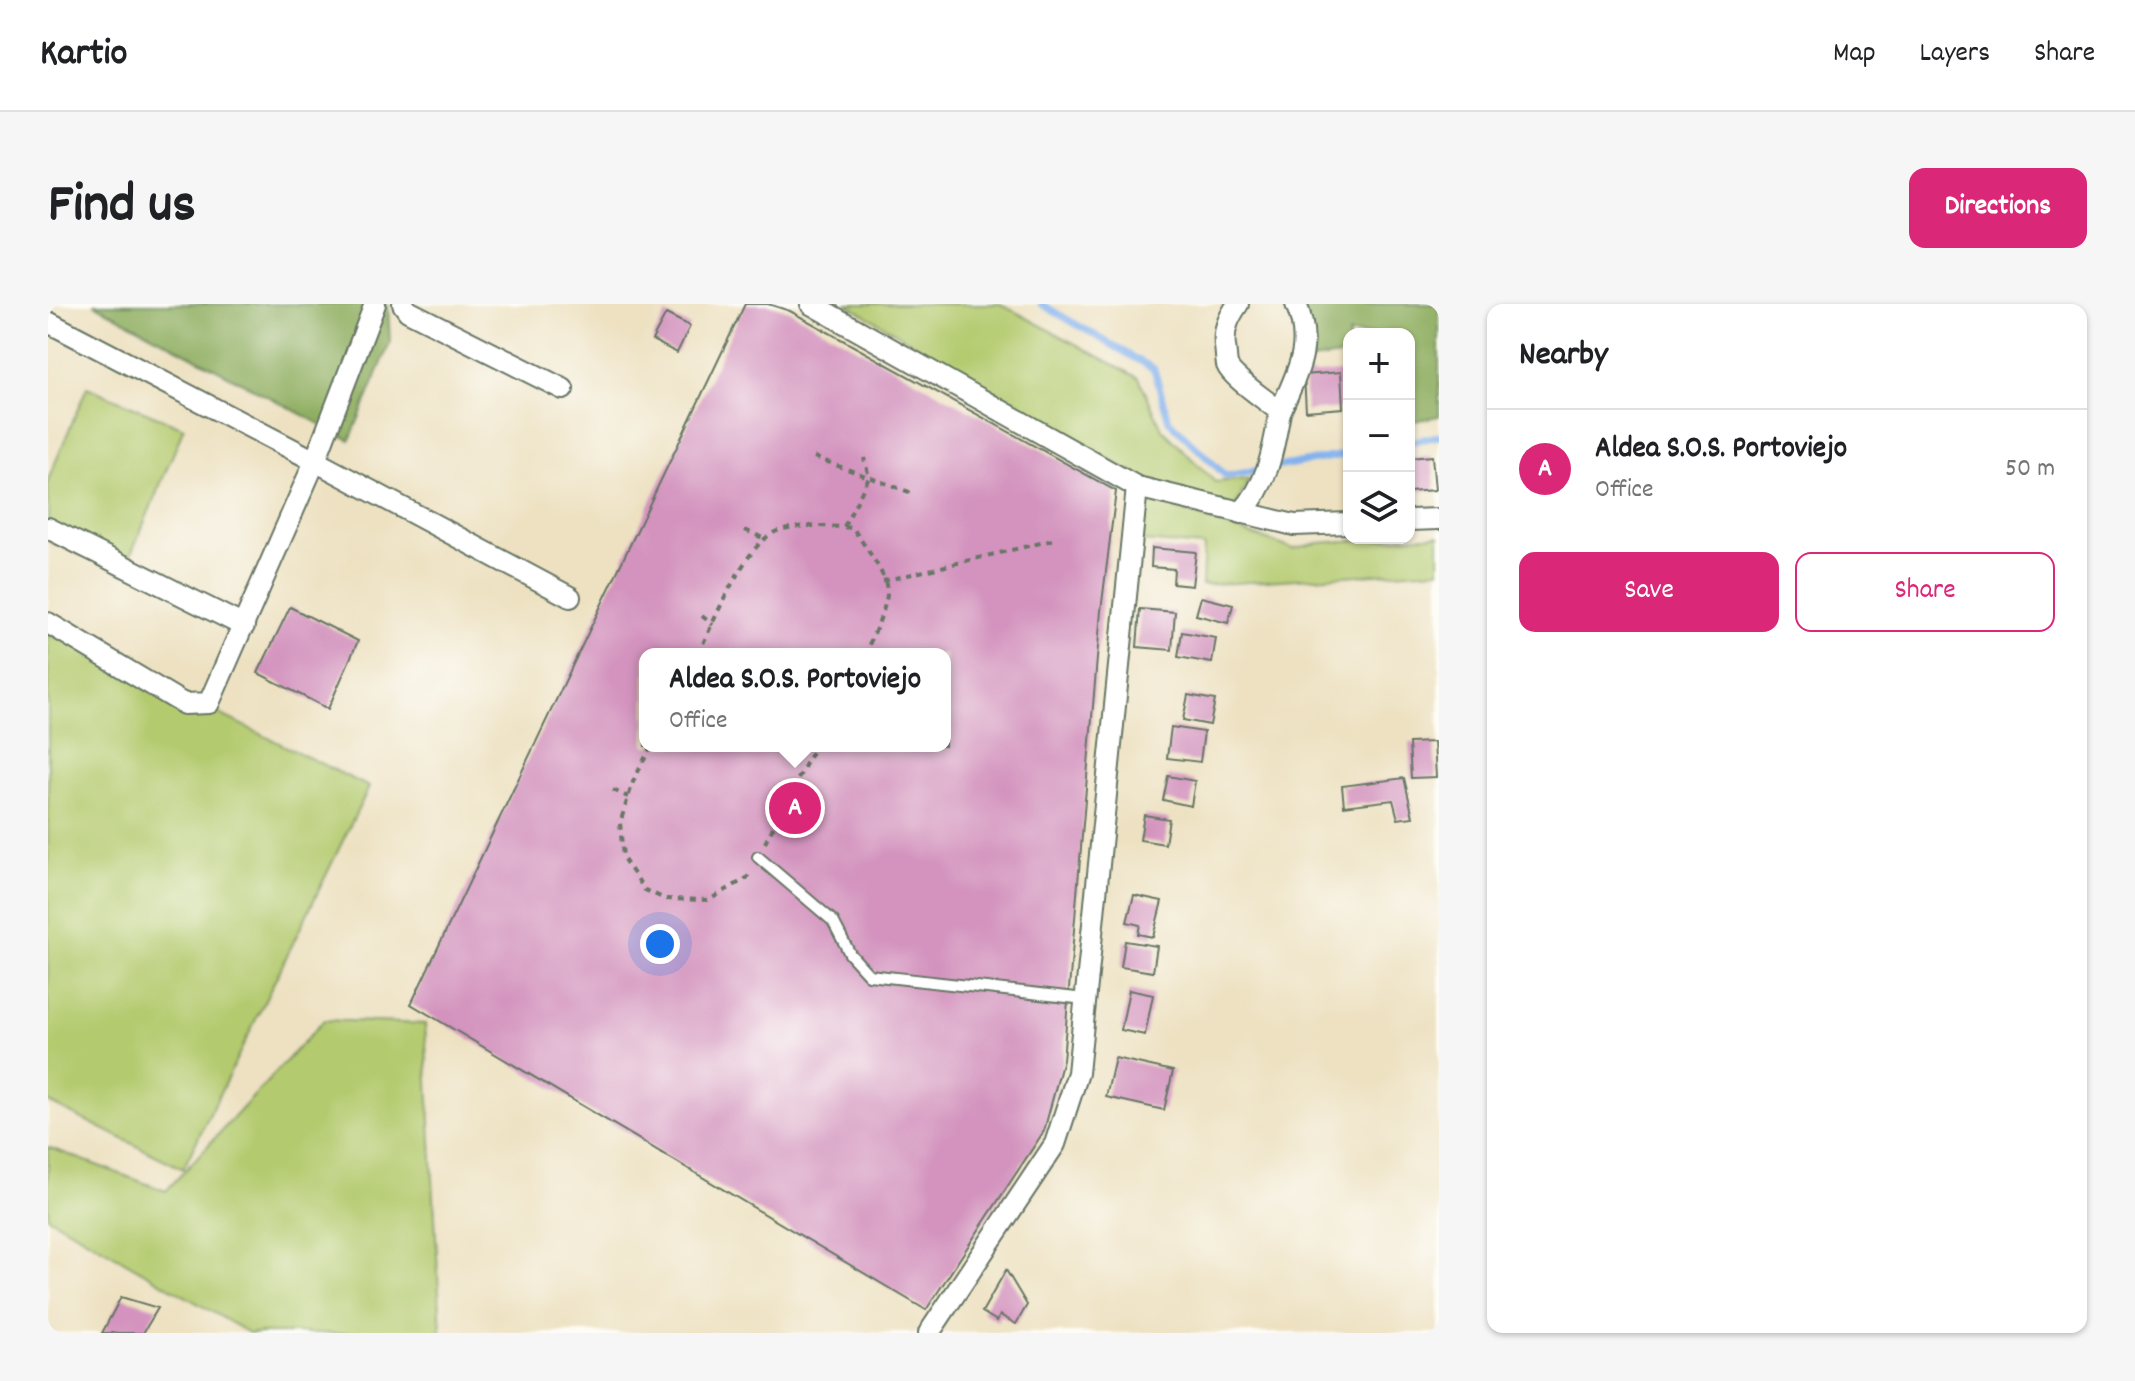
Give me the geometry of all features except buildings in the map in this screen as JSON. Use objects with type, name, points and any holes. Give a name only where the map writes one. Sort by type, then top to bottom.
[{"type":"street","points":[[48,623],[184,704],[209,703],[315,461],[375,304]]},
{"type":"street","points":[[403,304],[408,311],[563,389]]},
{"type":"street","points":[[811,304],[1137,487],[1294,525],[1343,523]]},
{"type":"street","points":[[1238,304],[1228,318],[1224,340],[1228,367],[1243,384],[1262,395],[1280,412]]},
{"type":"street","points":[[1241,513],[1257,495],[1273,451],[1280,412],[1306,345],[1304,323],[1296,304]]},
{"type":"street","points":[[48,322],[570,597]]},
{"type":"street","points":[[929,1333],[1055,1144],[1078,1073],[1137,487]]},
{"type":"street","points":[[1415,520],[1439,519]]},
{"type":"street","points":[[48,528],[244,626]]},
{"type":"lane","points":[[758,857],[833,921],[850,954],[869,975],[1085,999]]},
{"type":"path","points":[[814,457],[912,493]]},
{"type":"path","points":[[844,527],[869,477],[864,458]]},
{"type":"path","points":[[701,648],[748,556],[774,531],[821,525],[853,528],[875,562],[887,590],[880,619],[868,648]]},
{"type":"path","points":[[745,530],[765,539]]},
{"type":"path","points":[[883,581],[1053,540]]},
{"type":"path","points":[[702,616],[713,625]]},
{"type":"path","points":[[648,752],[633,782],[620,823],[623,858],[645,890],[665,899],[709,900],[747,878],[812,752]]},
{"type":"path","points":[[613,790],[628,797]]},
{"type":"green space","points":[[94,304],[388,304],[390,343],[350,440]]},
{"type":"green space","points":[[847,304],[1001,304],[1139,378],[1162,429],[1215,482],[1249,479],[1234,509],[1138,476]]},
{"type":"green space","points":[[1297,304],[1439,304],[1439,416],[1415,421],[1415,328],[1343,328],[1343,356],[1312,360]]},
{"type":"green space","points":[[87,387],[184,428],[123,573],[48,541],[48,480]]},
{"type":"green space","points":[[1143,497],[1293,549],[1343,541],[1343,544],[1415,544],[1415,537],[1439,535],[1439,570],[1202,585],[1204,546],[1142,541]]},
{"type":"green space","points":[[48,630],[369,787],[183,1169],[48,1102]]},
{"type":"green space","points":[[324,1020],[425,1024],[441,1333],[249,1333],[48,1217],[48,1147],[166,1191]]},
{"type":"waterway","points":[[1041,304],[1154,369],[1169,421],[1226,476],[1343,455]]},
{"type":"waterway","points":[[1415,441],[1439,436]]},
{"type":"place","name":"Aldea S.O.S. Portoviejo","points":[[795,808]]}]
